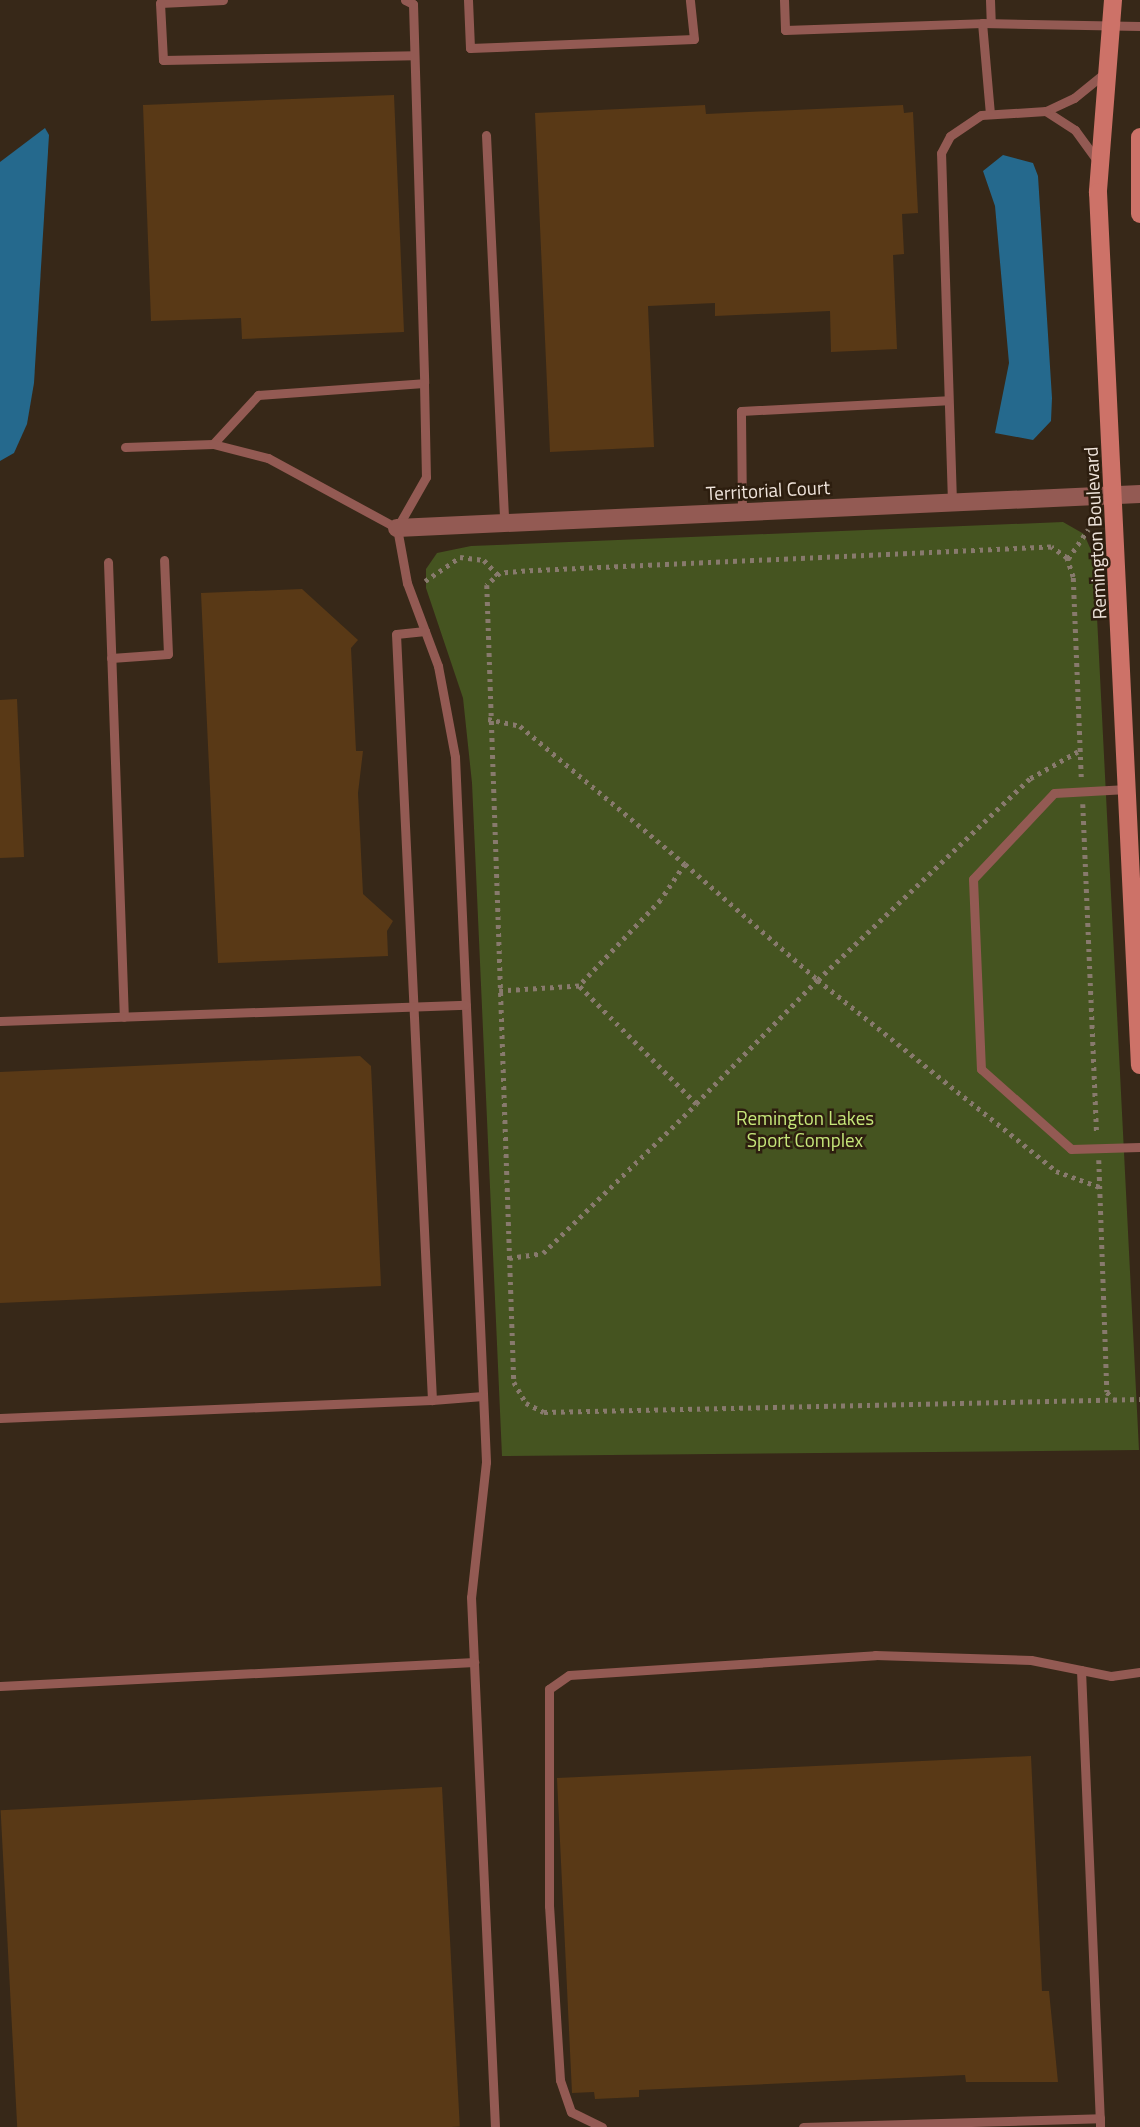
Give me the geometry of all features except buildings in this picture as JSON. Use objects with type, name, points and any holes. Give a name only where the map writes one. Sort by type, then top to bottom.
[{"type":"street","name":"Remington Boulevard","points":[[1113,0],[1108,22],[1100,165],[1140,1065]]},
{"type":"street","points":[[1140,137],[1140,214]]},
{"type":"street","name":"Territorial Court","points":[[397,528],[1140,494]]},
{"type":"lane","points":[[223,0],[160,3],[163,60],[414,55]]},
{"type":"lane","points":[[405,0],[413,4],[426,477],[397,528],[407,583],[438,666],[455,757],[486,1462],[471,1597],[495,2127]]},
{"type":"lane","points":[[468,0],[470,48],[694,39],[691,0]]},
{"type":"lane","points":[[784,0],[785,30],[986,23],[1108,22],[1140,26]]},
{"type":"lane","points":[[990,0],[986,23],[990,114]]},
{"type":"lane","points":[[952,502],[938,172],[950,136],[964,123],[990,114],[1046,111],[1074,98],[1104,74]]},
{"type":"lane","points":[[1046,111],[1075,130],[1100,165]]},
{"type":"lane","points":[[486,135],[504,523]]},
{"type":"lane","points":[[214,444],[258,396],[425,383]]},
{"type":"lane","points":[[742,512],[741,411],[947,400]]},
{"type":"lane","points":[[125,447],[214,444],[268,458],[397,528]]},
{"type":"lane","points":[[111,658],[168,654],[164,559]]},
{"type":"lane","points":[[108,562],[124,1017]]},
{"type":"lane","points":[[425,631],[396,634],[410,1007],[432,1400]]},
{"type":"lane","points":[[1127,789],[1054,793],[973,879],[981,1069],[1071,1149],[1140,1147]]},
{"type":"lane","points":[[0,1021],[466,1005]]},
{"type":"lane","points":[[0,1418],[483,1396]]},
{"type":"lane","points":[[603,2127],[571,2112],[559,2080],[549,1906],[549,1689],[569,1675],[875,1655],[1031,1660],[1111,1676],[1140,1672]]},
{"type":"lane","points":[[0,1686],[474,1662]]},
{"type":"lane","points":[[803,2127],[1100,2122],[1081,1670]]},
{"type":"path","points":[[1088,529],[1068,559],[1083,792],[1107,1392],[1113,1399]]},
{"type":"path","points":[[425,581],[460,557],[484,560],[498,575],[1051,547],[1068,559]]},
{"type":"path","points":[[498,575],[483,599],[514,1382],[526,1403],[544,1412],[1140,1399]]},
{"type":"path","points":[[488,719],[520,726],[818,980],[1056,1171],[1100,1188]]},
{"type":"path","points":[[509,1258],[543,1253],[818,980],[1030,779],[1079,752]]},
{"type":"path","points":[[499,990],[579,986],[661,900],[685,864]]},
{"type":"path","points":[[579,986],[696,1104]]},
{"type":"green space","name":"Remington Lakes Sport Complex","points":[[1063,522],[1084,534],[1094,557],[1139,1450],[502,1456],[472,783],[463,698],[426,588],[426,569],[437,553],[471,546]]},
{"type":"water","points":[[45,128],[49,135],[34,383],[27,424],[14,453],[0,461],[0,162]]},
{"type":"water","points":[[1003,155],[1033,163],[1038,176],[1052,398],[1051,421],[1033,440],[995,433],[1009,363],[995,206],[983,171]]}]
